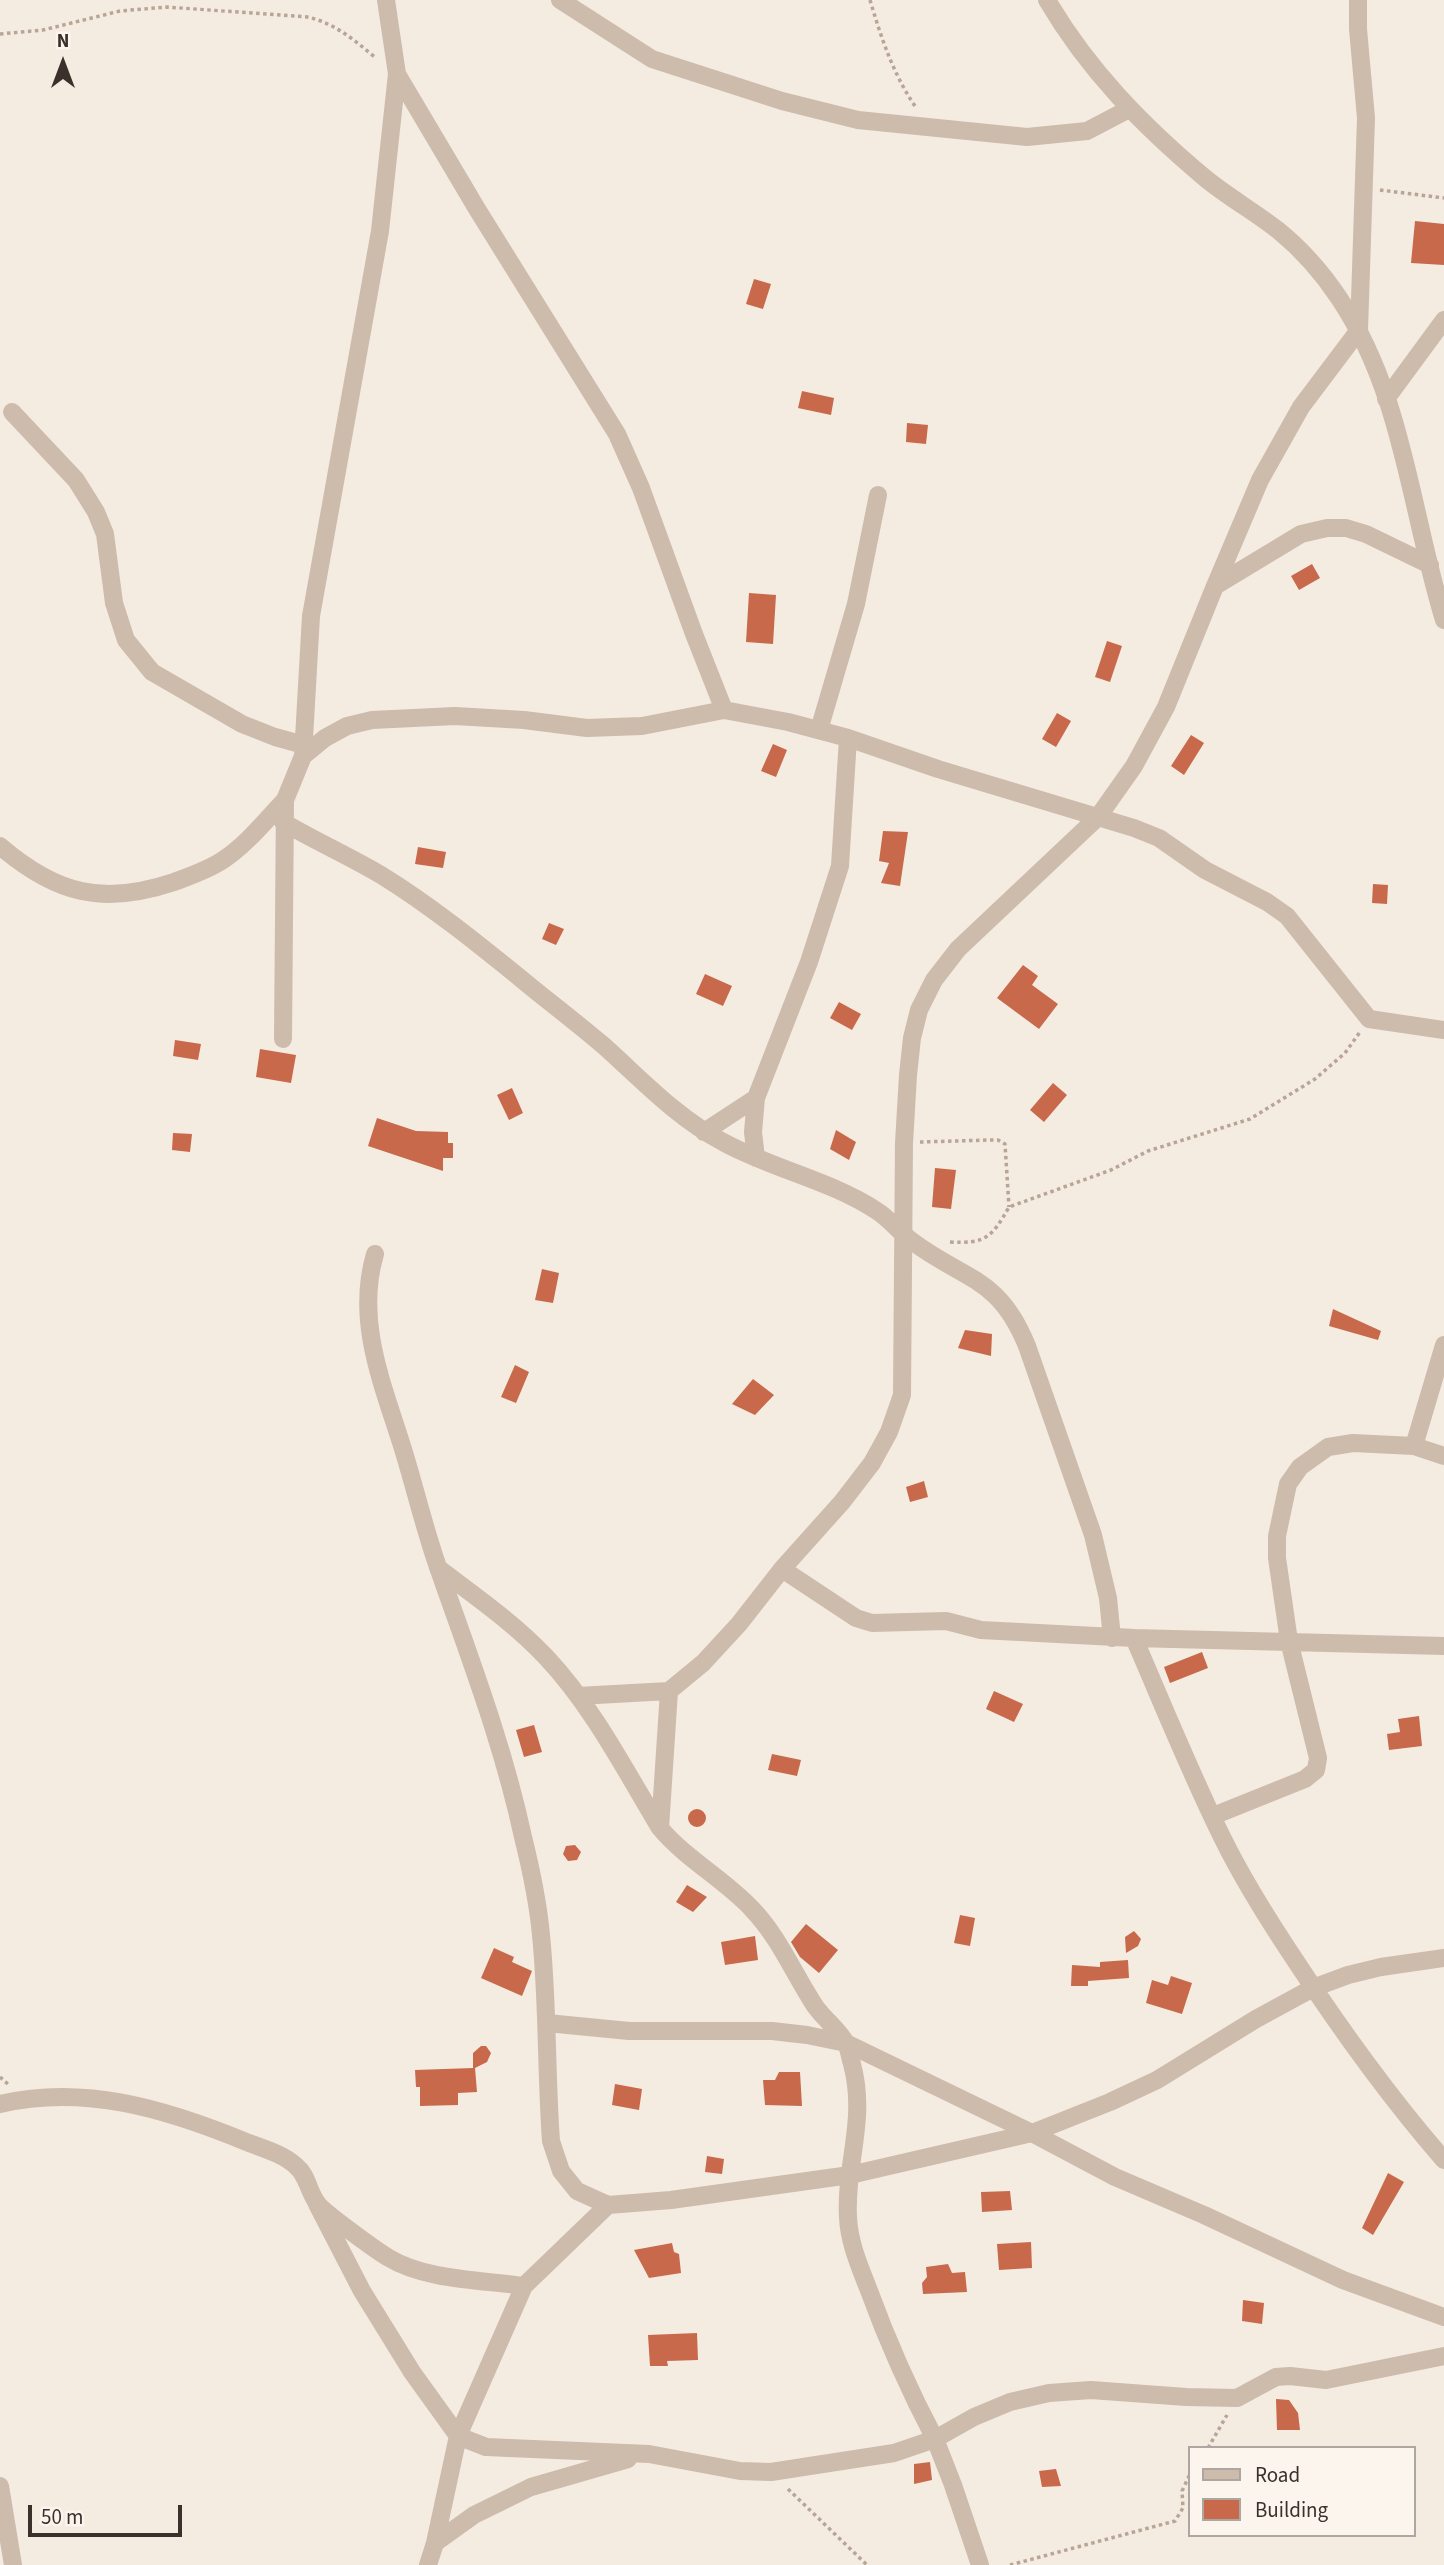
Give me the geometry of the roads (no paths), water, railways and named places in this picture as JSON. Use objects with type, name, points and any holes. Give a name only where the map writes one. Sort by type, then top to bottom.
[{"type":"street","points":[[283,1039],[285,800],[304,750],[311,616],[380,231],[397,74],[386,0]]},
{"type":"street","points":[[560,0],[652,59],[782,101],[858,120],[997,136],[1058,136],[1087,131],[1129,109]]},
{"type":"street","points":[[1047,0],[1088,62],[1129,109],[1207,179],[1280,232],[1315,267],[1338,296],[1359,330],[1376,366],[1444,620]]},
{"type":"street","points":[[578,1696],[669,1691],[703,1663],[842,1503],[872,1463],[890,1432],[902,1395],[904,1373],[904,1143],[912,1038],[919,1010],[934,981],[958,948],[1098,817],[1134,766],[1166,707],[1260,480],[1301,407],[1359,330],[1366,118],[1358,0]]},
{"type":"street","points":[[397,74],[477,209],[617,434],[641,488],[724,710]]},
{"type":"street","points":[[1386,399],[1444,320]]},
{"type":"street","points":[[12,412],[76,480],[96,512],[105,534],[114,603],[126,640],[152,672],[242,723],[304,750]]},
{"type":"street","points":[[819,730],[856,604],[878,495]]},
{"type":"street","points":[[1215,586],[1301,534],[1327,528],[1346,528],[1366,534],[1430,565]]},
{"type":"street","points":[[304,750],[347,726],[372,720],[456,716],[524,720],[587,728],[642,726],[724,710],[819,730],[1159,838],[1205,870],[1267,902],[1287,916],[1369,1018],[1444,1030]]},
{"type":"street","points":[[756,1158],[753,1132],[756,1098],[836,884],[843,841],[848,738]]},
{"type":"street","points":[[0,846],[35,874],[64,887],[95,894],[151,890],[193,875],[222,860],[249,839],[285,800]]},
{"type":"street","points":[[283,822],[380,875],[423,904],[602,1044],[668,1105],[704,1132],[756,1158],[878,1211],[913,1242],[979,1281],[1001,1300],[1018,1325],[1093,1535],[1108,1598],[1112,1638]]},
{"type":"street","points":[[704,1132],[756,1098]]},
{"type":"street","points":[[376,1254],[369,1277],[367,1314],[375,1363],[397,1427],[438,1568],[504,1755],[524,1839],[541,1933],[551,2141],[561,2171],[577,2191],[608,2205],[671,2200],[850,2175],[1032,2133],[1157,2080],[1256,2019],[1313,1988],[1381,1967],[1444,1958]]},
{"type":"street","points":[[1414,1446],[1444,1345]]},
{"type":"street","points":[[1213,1816],[1305,1779],[1316,1770],[1318,1758],[1289,1642],[1277,1558],[1277,1536],[1288,1484],[1300,1467],[1328,1447],[1353,1443],[1414,1446],[1444,1456]]},
{"type":"street","points":[[438,1568],[498,1612],[546,1657],[578,1696],[660,1828],[676,1847],[751,1907],[774,1935],[817,2008],[846,2043],[855,2077],[859,2111],[850,2175],[848,2218],[853,2249],[906,2384],[935,2439],[980,2565]]},
{"type":"street","points":[[782,1569],[856,1618],[887,1625],[926,1620],[946,1621],[981,1630],[1112,1638],[1444,1646]]},
{"type":"street","points":[[1134,1639],[1213,1816],[1246,1882],[1365,2064],[1444,2160]]},
{"type":"street","points":[[660,1828],[669,1691]]},
{"type":"street","points":[[547,2023],[629,2031],[772,2031],[846,2043],[1032,2133],[1115,2177],[1343,2280],[1444,2317]]},
{"type":"street","points":[[0,2104],[51,2095],[90,2097],[141,2107],[198,2122],[284,2157],[297,2166],[306,2178],[369,2302],[412,2372],[458,2436],[486,2447],[649,2454],[740,2471],[771,2472],[894,2453],[935,2439],[974,2417],[1010,2402],[1049,2393],[1091,2389],[1237,2398],[1276,2377],[1326,2380],[1444,2356]]},
{"type":"street","points":[[317,2204],[389,2258],[412,2269],[524,2286]]},
{"type":"street","points":[[428,2565],[458,2436],[524,2286],[608,2205]]},
{"type":"street","points":[[435,2543],[474,2515],[531,2487],[649,2454]]},
{"type":"street","points":[[0,2487],[13,2565]]}]
